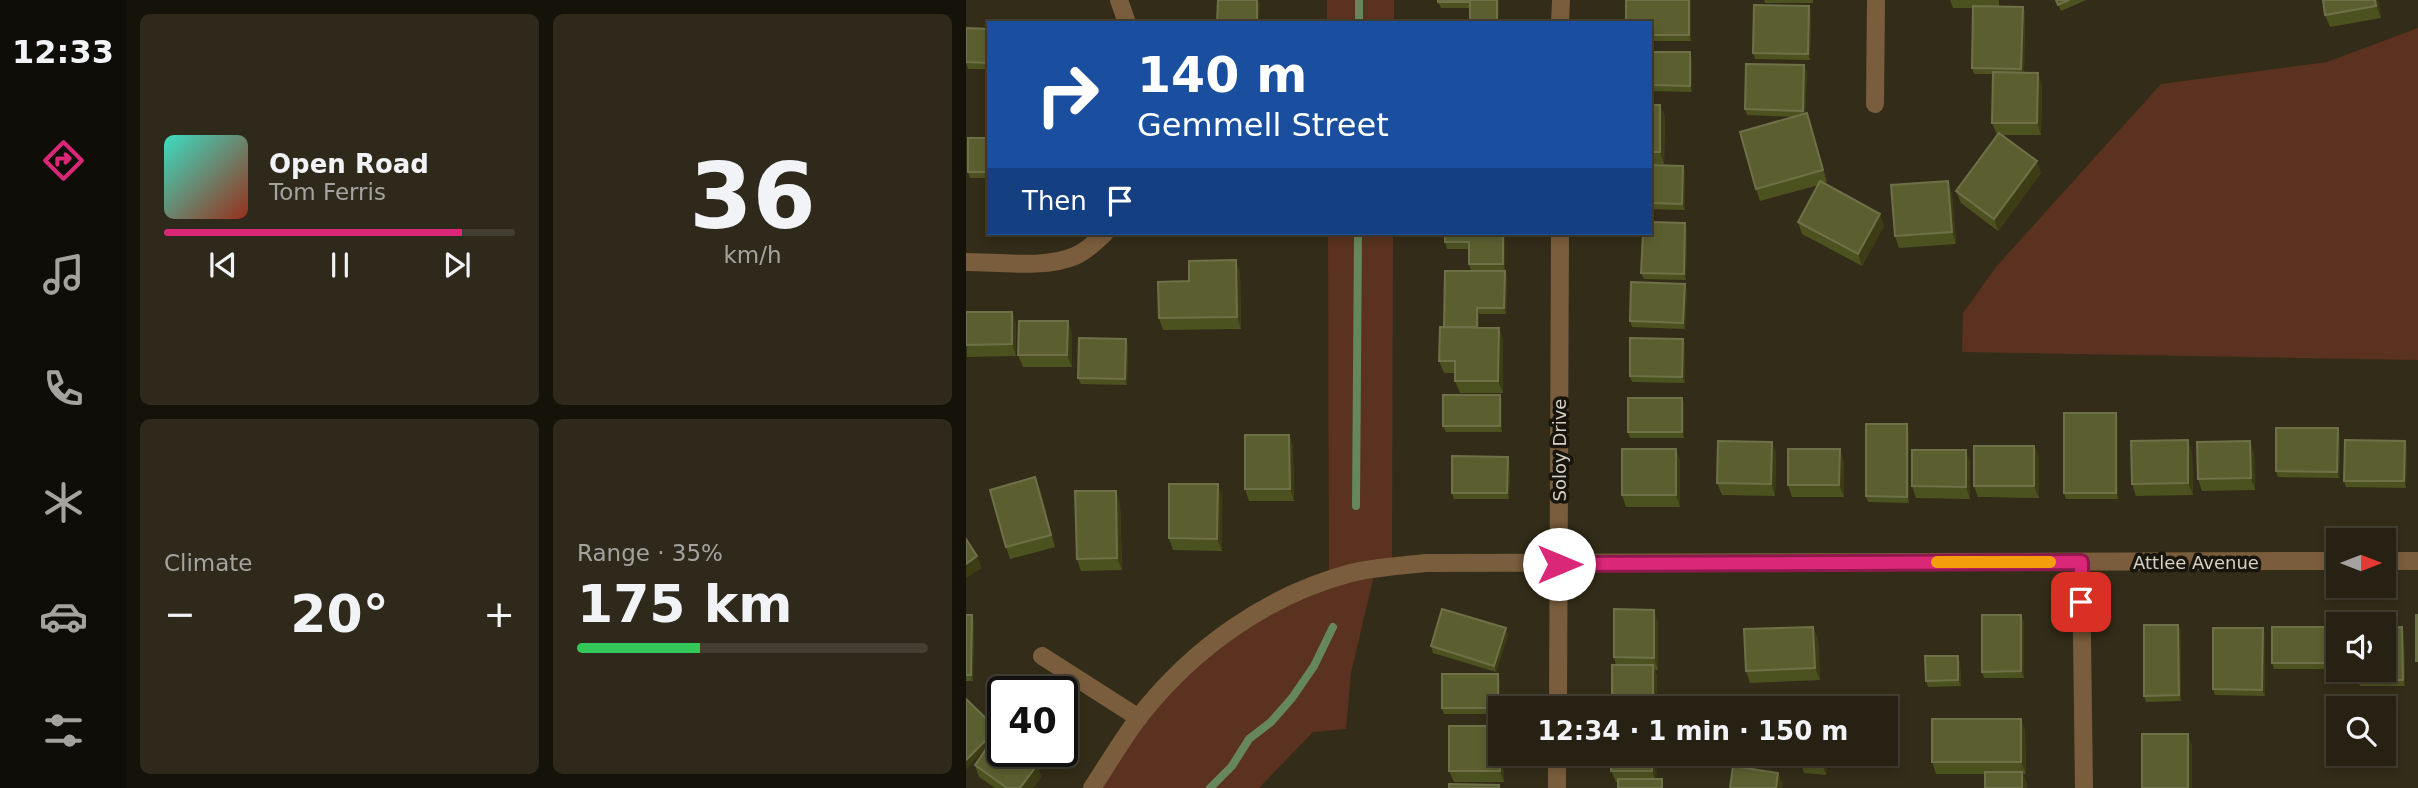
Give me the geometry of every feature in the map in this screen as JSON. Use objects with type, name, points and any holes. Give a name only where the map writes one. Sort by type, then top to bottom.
[{"type":"street","points":[[1119,0],[1126,21]]},
{"type":"street","points":[[1560,0],[1560,21]]},
{"type":"street","points":[[1875,104],[1876,0]]},
{"type":"street","points":[[966,262],[1049,262],[1074,257],[1103,235]]},
{"type":"street","name":"Soloy Drive","points":[[1558,696],[1560,235]]},
{"type":"street","name":"Attlee Avenue","points":[[1092,788],[1139,718],[1193,659],[1220,637],[1271,606],[1351,573],[1425,563],[2326,561]]},
{"type":"street","points":[[2396,561],[2418,561]]},
{"type":"street","points":[[2081,562],[2084,788]]},
{"type":"street","points":[[1042,656],[1139,718]]},
{"type":"street","points":[[1557,766],[1557,788]]},
{"type":"shaded area","points":[[1327,0],[1394,0],[1394,21],[1327,21]]},
{"type":"shaded area","points":[[2418,28],[2418,360],[1962,352],[1963,313],[1996,267],[2161,84],[2327,62]]},
{"type":"shaded area","points":[[1328,235],[1393,235],[1392,564],[1376,567],[1351,673],[1346,729],[1313,732],[1259,788],[1090,788],[1192,657],[1329,578]]},
{"type":"building","points":[[1218,0],[1257,0],[1257,21],[1217,21]]},
{"type":"building","points":[[1497,0],[1497,21],[1470,21],[1470,2],[1438,2]]},
{"type":"building","points":[[1626,0],[1689,0],[1689,35],[1652,35],[1652,21],[1626,21]]},
{"type":"building","points":[[2056,0],[2069,0],[2058,5]]},
{"type":"building","points":[[2323,0],[2375,0],[2376,6],[2325,15]]},
{"type":"building","points":[[1754,5],[1809,6],[1808,54],[1753,53]]},
{"type":"building","points":[[1973,6],[2023,7],[2021,69],[1972,68]]},
{"type":"building","points":[[966,28],[987,29],[987,63],[966,62]]},
{"type":"building","points":[[1652,52],[1690,52],[1690,86],[1652,85]]},
{"type":"building","points":[[1746,64],[1804,65],[1803,111],[1745,109]]},
{"type":"building","points":[[1993,72],[2038,73],[2037,123],[1992,123]]},
{"type":"building","points":[[1652,105],[1660,105],[1660,152],[1652,152]]},
{"type":"building","points":[[1807,113],[1823,170],[1756,189],[1740,132]]},
{"type":"building","points":[[1999,133],[2037,161],[1994,219],[1956,191]]},
{"type":"building","points":[[968,138],[987,138],[987,172],[968,172]]},
{"type":"building","points":[[1652,165],[1683,166],[1682,204],[1652,203]]},
{"type":"building","points":[[1820,181],[1880,214],[1858,254],[1798,222]]},
{"type":"building","points":[[1948,181],[1952,232],[1895,236],[1891,185]]},
{"type":"building","points":[[1652,222],[1685,223],[1684,274],[1641,273],[1643,235],[1652,235]]},
{"type":"building","points":[[1445,235],[1503,235],[1503,264],[1469,264],[1469,242],[1445,242]]},
{"type":"building","points":[[1236,260],[1237,317],[1159,318],[1158,282],[1189,281],[1189,261]]},
{"type":"building","points":[[1445,271],[1505,271],[1504,308],[1477,308],[1477,327],[1444,327]]},
{"type":"building","points":[[1631,282],[1685,284],[1683,323],[1630,321]]},
{"type":"building","points":[[966,312],[1012,312],[1012,344],[966,345]]},
{"type":"building","points":[[1019,321],[1068,321],[1067,355],[1018,355]]},
{"type":"building","points":[[1440,327],[1499,328],[1498,381],[1455,381],[1455,361],[1439,361]]},
{"type":"building","points":[[1079,338],[1126,339],[1125,379],[1078,378]]},
{"type":"building","points":[[1630,338],[1683,339],[1682,377],[1630,376]]},
{"type":"building","points":[[1443,395],[1500,395],[1500,426],[1443,426]]},
{"type":"building","points":[[1628,398],[1682,398],[1682,432],[1628,432]]},
{"type":"building","points":[[2064,413],[2116,413],[2116,493],[2064,493]]},
{"type":"building","points":[[1866,424],[1907,424],[1907,497],[1866,496]]},
{"type":"building","points":[[2276,428],[2338,428],[2337,472],[2276,471]]},
{"type":"building","points":[[1245,435],[1289,435],[1290,489],[1245,489]]},
{"type":"building","points":[[2188,440],[2188,483],[2132,484],[2131,441]]},
{"type":"building","points":[[2345,440],[2405,441],[2404,481],[2344,481]]},
{"type":"building","points":[[1718,441],[1772,442],[1771,484],[1717,483]]},
{"type":"building","points":[[2250,441],[2251,478],[2198,479],[2197,442]]},
{"type":"building","points":[[1974,446],[2034,446],[2034,486],[1974,486]]},
{"type":"building","points":[[1622,449],[1676,449],[1676,495],[1622,495]]},
{"type":"building","points":[[1788,449],[1840,449],[1839,485],[1788,485]]},
{"type":"building","points":[[1912,450],[1966,450],[1966,487],[1912,486]]},
{"type":"building","points":[[1452,456],[1508,457],[1507,493],[1452,493]]},
{"type":"building","points":[[1035,477],[1051,535],[1006,547],[990,490]]},
{"type":"building","points":[[1169,484],[1218,484],[1217,539],[1169,538]]},
{"type":"building","points":[[1075,491],[1116,491],[1117,558],[1077,559]]},
{"type":"building","points":[[966,539],[977,556],[966,564]]},
{"type":"building","points":[[1442,609],[1506,628],[1494,666],[1431,646]]},
{"type":"building","points":[[1614,609],[1654,610],[1654,658],[1614,657]]},
{"type":"building","points":[[966,615],[972,615],[971,675],[966,675]]},
{"type":"building","points":[[1982,615],[2021,615],[2021,671],[1982,672]]},
{"type":"building","points":[[2418,615],[2418,661],[2416,661]]},
{"type":"building","points":[[2144,625],[2178,625],[2179,695],[2144,696]]},
{"type":"building","points":[[1813,627],[1815,668],[1746,671],[1744,629]]},
{"type":"building","points":[[2272,627],[2326,627],[2326,663],[2272,663]]},
{"type":"building","points":[[2396,627],[2402,627],[2403,680],[2396,680]]},
{"type":"building","points":[[2213,628],[2263,628],[2262,690],[2213,689]]},
{"type":"building","points":[[1925,656],[1958,656],[1958,680],[1926,681]]},
{"type":"building","points":[[1612,665],[1653,665],[1653,696],[1612,696]]},
{"type":"building","points":[[1442,674],[1498,674],[1498,696],[1488,696],[1488,708],[1442,708]]},
{"type":"building","points":[[966,699],[987,719],[987,739],[966,760]]},
{"type":"building","points":[[1932,719],[2021,719],[2021,762],[1932,762]]},
{"type":"building","points":[[1449,726],[1488,726],[1488,766],[1500,766],[1500,771],[1449,771]]},
{"type":"building","points":[[2142,734],[2188,734],[2188,788],[2142,788]]},
{"type":"building","points":[[987,748],[987,767],[1036,767],[1020,788],[1007,788],[975,765]]},
{"type":"building","points":[[1611,766],[1652,766],[1652,771],[1611,771]]},
{"type":"building","points":[[1733,766],[1778,773],[1776,788],[1730,788]]},
{"type":"building","points":[[1985,772],[2022,772],[2022,788],[1985,788]]},
{"type":"building","points":[[1618,779],[1662,779],[1662,788],[1618,788]]},
{"type":"building","points":[[1449,784],[1499,785],[1499,788],[1449,788]]},
{"type":"waterway","points":[[1359,0],[1359,21]]},
{"type":"waterway","points":[[1356,506],[1358,235]]},
{"type":"waterway","points":[[1210,788],[1232,766],[1249,739],[1271,722],[1292,698],[1314,666],[1333,627]]},
{"type":"slow traffic","points":[[1937,562],[2050,562]]},
{"type":"route","points":[[1559,564],[2081,562],[2081,602]]}]
